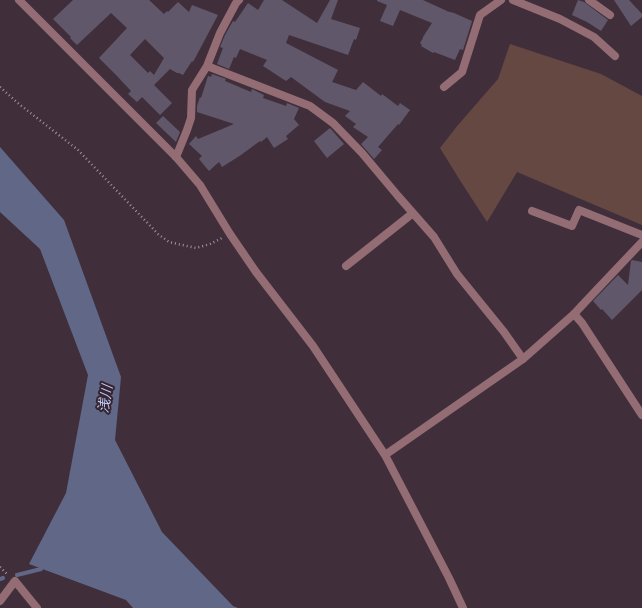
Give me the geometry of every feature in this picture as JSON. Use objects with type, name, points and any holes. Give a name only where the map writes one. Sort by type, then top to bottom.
[{"type":"street","points":[[19,0],[176,157],[200,185],[230,234],[256,272],[313,346],[385,455],[463,608]]},
{"type":"street","points":[[176,157],[191,118],[192,90],[207,66],[220,33],[236,3],[240,0]]},
{"type":"street","points":[[444,87],[462,72],[480,15],[501,0]]},
{"type":"street","points":[[513,0],[560,19],[594,37],[615,56]]},
{"type":"street","points":[[589,0],[610,15]]},
{"type":"street","points":[[207,66],[310,106],[333,123],[362,153],[434,237],[456,274],[504,332],[523,359]]},
{"type":"street","points":[[532,211],[572,226],[579,210],[642,235]]},
{"type":"street","points":[[346,266],[413,213]]},
{"type":"street","points":[[385,455],[523,359],[574,314],[642,242]]},
{"type":"street","points":[[574,314],[582,323],[642,415]]},
{"type":"street","points":[[0,601],[15,581],[37,608]]},
{"type":"path","points":[[0,87],[19,104],[78,150],[158,234],[169,242],[196,248],[210,244],[230,234]]},
{"type":"shaded area","points":[[510,44],[601,74],[642,96],[642,225],[517,172],[487,222],[440,148],[498,79]]},
{"type":"water","name":"浅川","points":[[0,147],[64,220],[121,377],[115,440],[162,532],[233,606],[238,608],[133,608],[126,600],[29,564],[66,493],[88,375],[40,249],[0,212]]},
{"type":"building","points":[[73,0],[149,0],[164,14],[178,2],[189,12],[192,5],[218,15],[193,62],[192,61],[183,75],[170,69],[154,85],[172,103],[160,115],[142,97],[137,102],[128,94],[131,91],[99,58],[127,28],[111,13],[77,45],[53,19]],"holes":[[[145,39],[164,58],[154,75],[150,71],[148,73],[130,55]]]},
{"type":"building","points":[[264,0],[282,0],[317,23],[330,0],[338,0],[331,19],[360,28],[356,40],[354,39],[348,55],[289,35],[286,43],[338,70],[332,82],[356,90],[363,82],[381,96],[382,94],[398,106],[400,103],[410,110],[399,125],[398,124],[378,147],[382,150],[374,159],[361,144],[368,137],[353,127],[356,124],[345,116],[350,111],[325,102],[291,77],[286,81],[263,66],[267,60],[240,49],[236,58],[234,57],[229,69],[217,64],[223,48],[220,47],[233,21],[235,22],[248,3],[258,10]]},
{"type":"building","points":[[377,0],[423,0],[472,21],[463,50],[460,49],[455,60],[434,52],[433,53],[421,46],[422,45],[420,43],[432,23],[400,10],[393,26],[380,21],[387,5]]},
{"type":"building","points":[[578,0],[584,2],[608,20],[601,31],[572,15]]},
{"type":"building","points":[[614,0],[629,0],[642,14],[642,17],[631,26]]},
{"type":"building","points":[[212,74],[226,79],[225,81],[251,92],[252,89],[264,95],[263,98],[286,106],[287,103],[299,108],[294,119],[299,125],[286,136],[288,139],[274,148],[267,137],[222,167],[219,162],[209,171],[199,159],[202,156],[189,144],[196,136],[198,139],[234,124],[197,112],[197,106],[208,76],[211,77]]},
{"type":"building","points":[[163,116],[180,132],[176,142],[156,123]]},
{"type":"building","points":[[330,128],[344,144],[327,158],[314,141]]},
{"type":"building","points":[[632,260],[642,262],[642,290],[612,320],[593,301],[618,275],[628,285]]},
{"type":"waterway","points":[[17,575],[41,569]]}]
